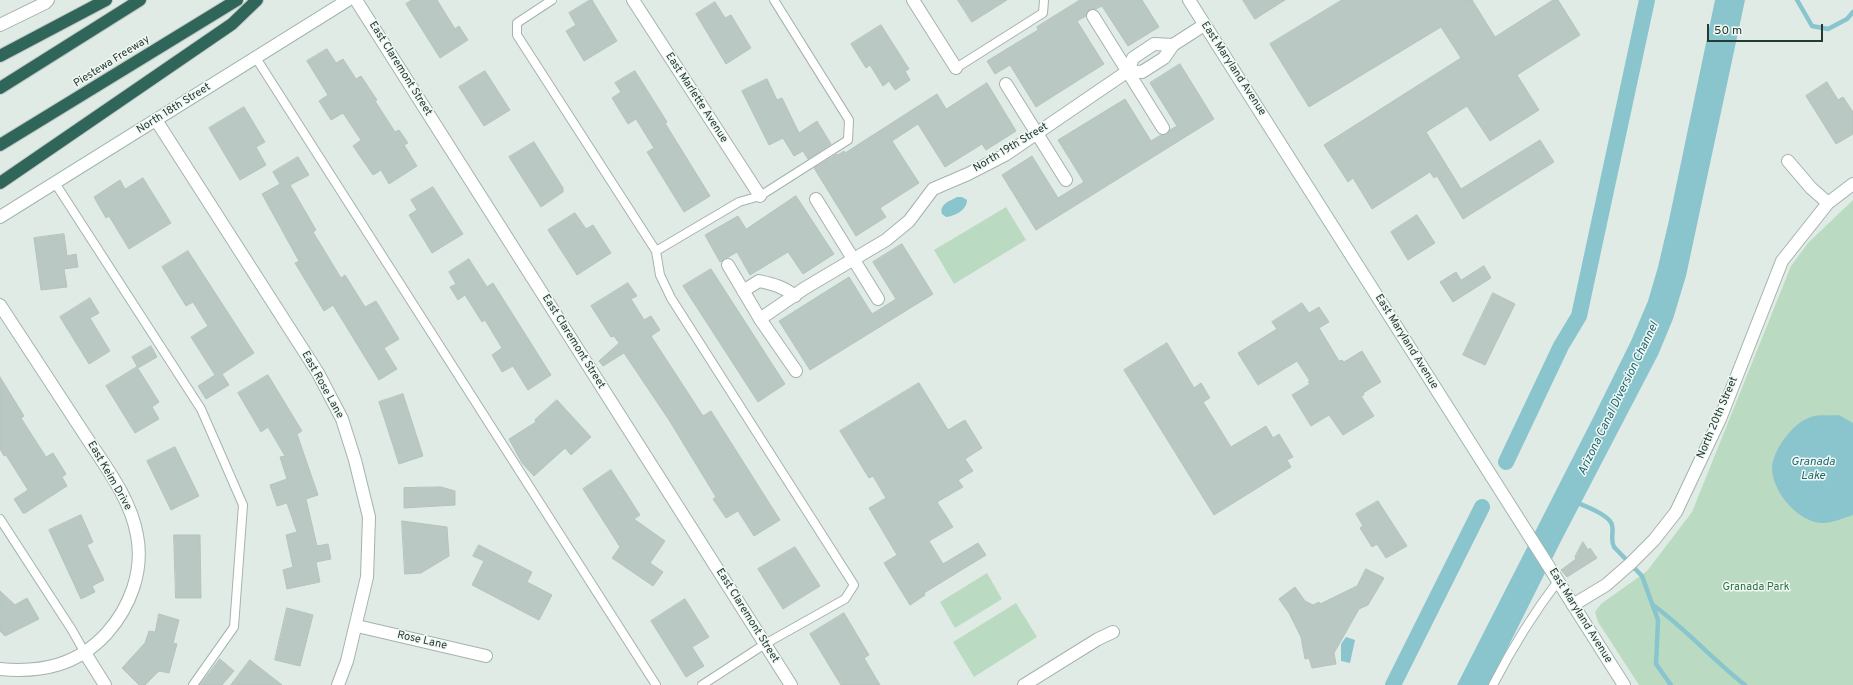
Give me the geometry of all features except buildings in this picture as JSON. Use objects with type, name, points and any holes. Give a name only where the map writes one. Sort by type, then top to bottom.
[{"type":"highway","points":[[0,56],[106,0]]},
{"type":"highway","points":[[0,88],[140,0]]},
{"type":"highway","name":"Piestewa Freeway","points":[[0,146],[237,0]]},
{"type":"highway","points":[[0,183],[232,24],[257,0]]},
{"type":"street","points":[[0,25],[45,3],[48,0]]},
{"type":"street","name":"North 18th Street","points":[[0,217],[348,0]]},
{"type":"street","name":"East Claremont Street","points":[[356,0],[790,685]]},
{"type":"street","name":"East Marlette Avenue","points":[[633,0],[760,196]]},
{"type":"street","points":[[913,0],[956,68]]},
{"type":"street","name":"East Maryland Avenue","points":[[1189,0],[1624,685]]},
{"type":"street","points":[[1093,16],[1163,128]]},
{"type":"street","name":"North 19th Street","points":[[1128,71],[1142,72],[1164,58],[1173,45],[1204,25]]},
{"type":"street","name":"North 19th Street","points":[[760,319],[886,240],[909,221],[933,188],[968,174],[1005,155],[1128,71],[1133,58],[1154,44],[1173,45]]},
{"type":"street","points":[[1006,84],[1066,180]]},
{"type":"street","name":"East Rose Lane","points":[[156,120],[318,373],[342,420],[356,460],[369,517],[368,577],[357,626],[347,661],[338,685]]},
{"type":"street","points":[[1788,161],[1811,188],[1828,203]]},
{"type":"street","name":"North 20th Street","points":[[1573,605],[1606,585],[1630,564],[1654,540],[1676,512],[1720,419],[1782,261],[1828,203],[1853,184]]},
{"type":"street","points":[[816,199],[878,299]]},
{"type":"street","points":[[728,265],[760,319],[796,371]]},
{"type":"street","points":[[743,291],[759,281],[774,284],[787,290],[795,296]]},
{"type":"street","name":"East Keim Drive","points":[[0,305],[112,478],[129,508],[137,536],[139,564],[134,587],[124,609],[104,635],[85,653],[68,662],[48,667],[23,671],[0,669]]},
{"type":"street","name":"Rose Lane","points":[[357,626],[486,656]]},
{"type":"street","points":[[1024,685],[1098,639],[1113,632]]},
{"type":"street","points":[[85,653],[105,685]]},
{"type":"lane","points":[[552,0],[517,23],[517,35],[656,250],[660,275],[671,298],[854,584],[845,599],[765,644],[702,685]]},
{"type":"lane","points":[[656,250],[740,202],[760,196],[848,140],[849,120],[774,0]]},
{"type":"lane","points":[[956,68],[1043,13],[1044,0]]},
{"type":"lane","points":[[256,58],[656,685]]},
{"type":"lane","points":[[55,183],[201,409],[243,505],[234,627],[193,685]]},
{"type":"lane","points":[[0,519],[72,630],[85,653]]},
{"type":"lane","points":[[1493,685],[1532,616],[1558,581]]},
{"type":"green space","name":"Granada Park","points":[[1853,200],[1853,685],[1639,685],[1598,622],[1595,612],[1601,604],[1647,571],[1692,512],[1791,266],[1808,243]]},
{"type":"green space","points":[[1006,207],[1026,240],[954,284],[934,250]]},
{"type":"green space","points":[[987,573],[1002,599],[955,628],[940,602]]},
{"type":"green space","points":[[1016,603],[1037,637],[974,677],[953,642]]},
{"type":"water","name":"Arizona Canal Diversion Channel","points":[[1715,0],[1745,0],[1686,276],[1673,319],[1658,355],[1561,541],[1489,685],[1457,685],[1593,418],[1631,341],[1648,301],[1669,220]]},
{"type":"water","points":[[957,197],[962,197],[967,200],[965,207],[957,214],[946,217],[942,214],[942,208],[946,203]]},
{"type":"water","name":"Granada Lake","points":[[1821,415],[1839,415],[1853,423],[1853,515],[1830,522],[1814,522],[1797,512],[1782,497],[1773,478],[1773,462],[1785,438],[1804,420]]},
{"type":"water","points":[[1346,637],[1355,640],[1350,663],[1341,661],[1341,644]]},
{"type":"waterway","points":[[1506,462],[1561,346],[1579,316],[1647,0]]},
{"type":"waterway","points":[[1797,0],[1812,26],[1828,29],[1847,19],[1853,12]]},
{"type":"waterway","points":[[1575,502],[1602,514],[1610,521],[1612,525],[1612,541],[1614,547],[1642,576],[1658,620],[1656,664],[1671,685]]},
{"type":"waterway","points":[[1393,685],[1482,507]]},
{"type":"waterway","points":[[1653,605],[1677,624],[1745,685]]}]
